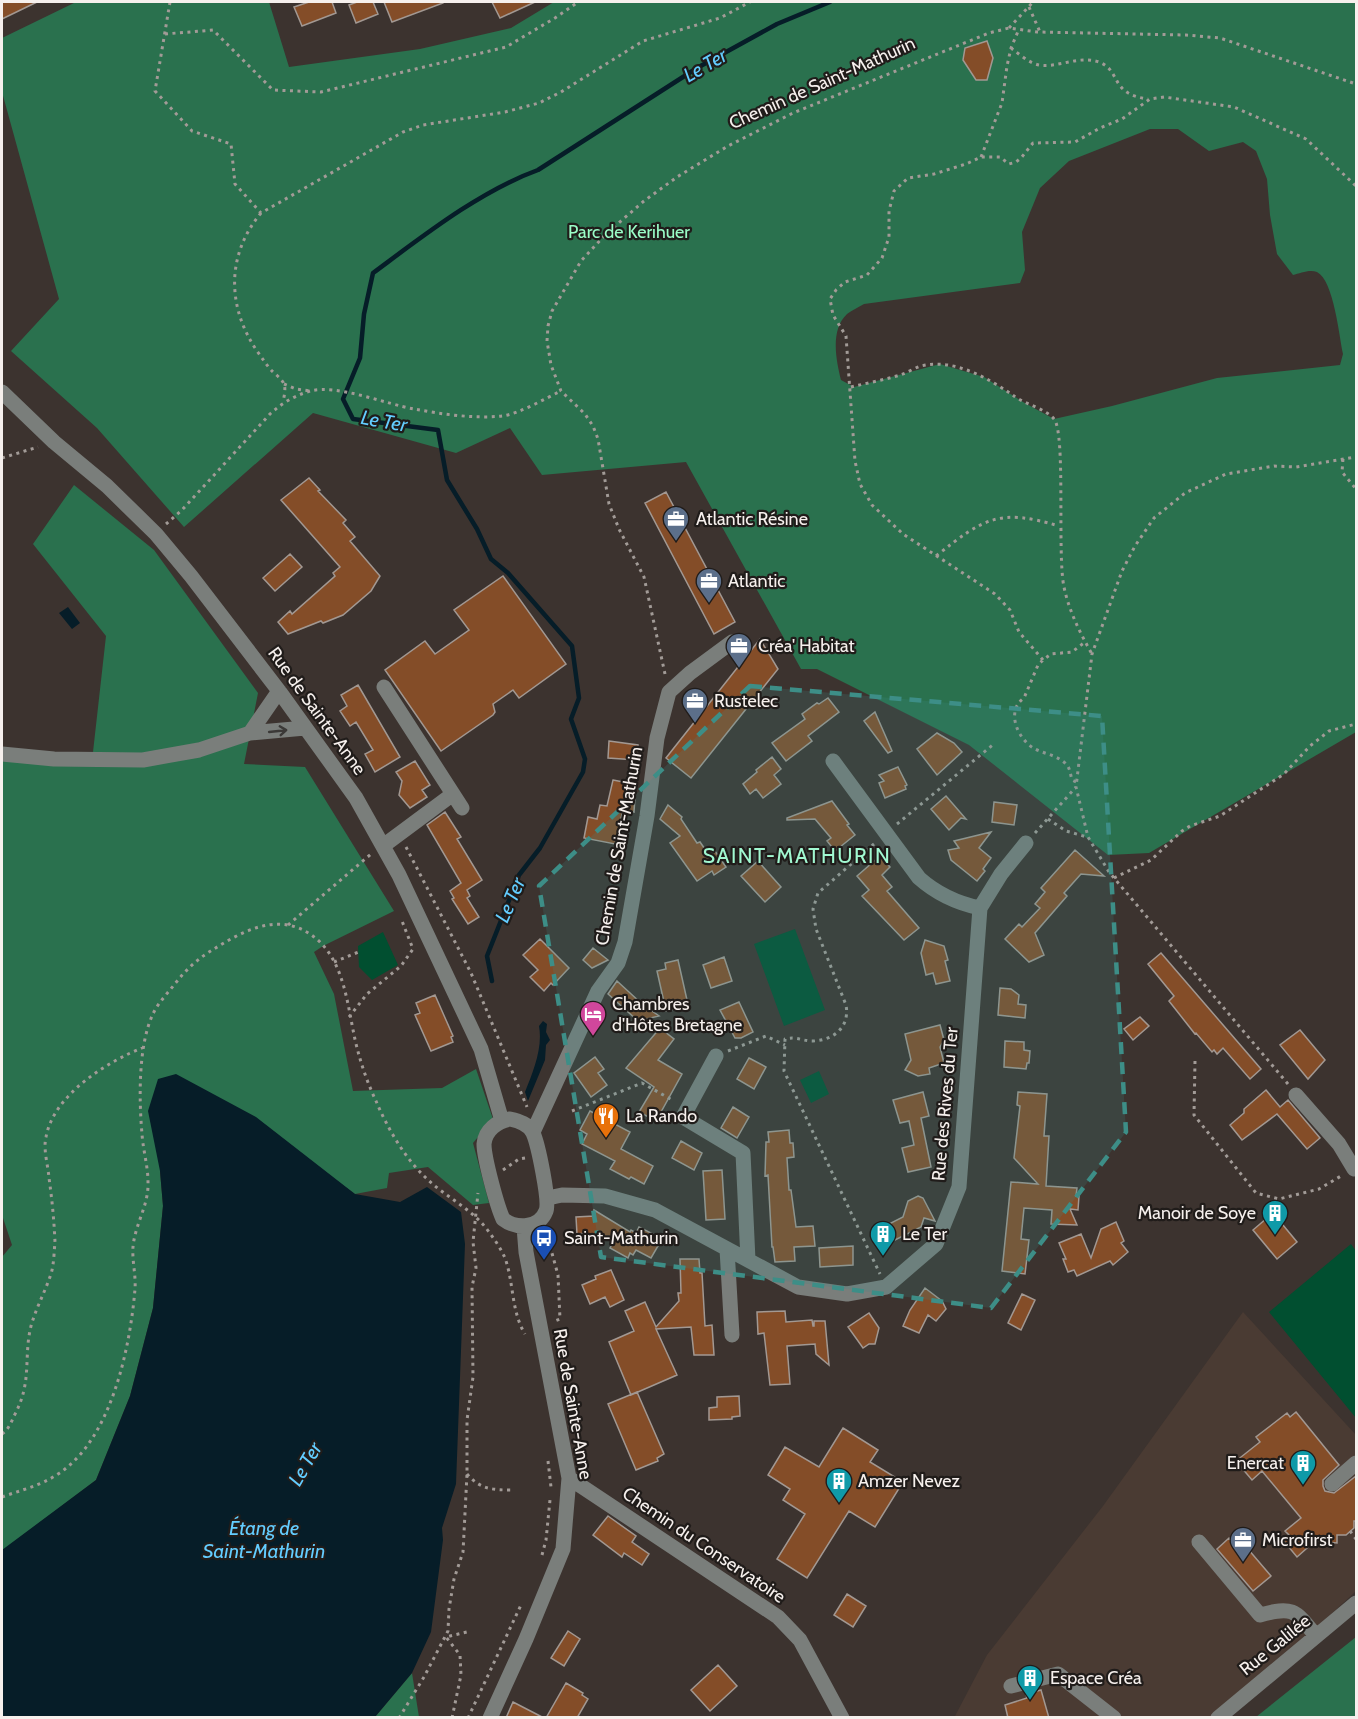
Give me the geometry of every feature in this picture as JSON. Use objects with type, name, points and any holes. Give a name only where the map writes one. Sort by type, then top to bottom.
[{"type":"street","name":"Rue de Sainte-Anne","points":[[2,392],[54,442],[107,486],[156,534],[279,691],[356,798],[399,875],[481,1049],[502,1121]]},
{"type":"street","points":[[669,692],[690,673],[732,642]]},
{"type":"street","points":[[384,687],[462,808]]},
{"type":"street","points":[[250,734],[279,691]]},
{"type":"street","name":"Chemin de Saint-Mathurin","points":[[535,1127],[598,991],[618,963],[625,942],[647,816],[657,738],[669,692]]},
{"type":"street","points":[[2,754],[54,759],[143,759],[199,750],[250,734],[305,728]]},
{"type":"street","points":[[833,761],[919,878],[935,892],[980,908]]},
{"type":"street","points":[[383,846],[453,794]]},
{"type":"street","name":"Rue des Rives du Ter","points":[[886,1287],[936,1244],[959,1187],[980,908],[1001,874],[1026,843]]},
{"type":"street","points":[[716,1056],[683,1117],[743,1153],[748,1260]]},
{"type":"street","points":[[1296,1095],[1339,1144],[1355,1169]]},
{"type":"street","points":[[510,1119],[535,1127],[548,1198],[546,1211],[541,1218],[524,1227],[513,1225],[503,1219],[484,1144],[492,1128],[502,1121],[510,1119]]},
{"type":"street","points":[[548,1198],[562,1195],[605,1196],[655,1210],[798,1287],[847,1294],[886,1287]]},
{"type":"street","name":"Rue de Sainte-Anne","points":[[490,1718],[563,1549],[569,1478],[526,1252],[524,1227]]},
{"type":"street","points":[[727,1248],[732,1335]]},
{"type":"street","points":[[1332,1484],[1356,1463]]},
{"type":"street","name":"Chemin du Conservatoire","points":[[569,1478],[778,1617],[800,1640],[843,1718]]},
{"type":"street","points":[[1199,1542],[1260,1615],[1281,1609],[1292,1611],[1316,1636]]},
{"type":"street","name":"Rue Galilée","points":[[1218,1718],[1356,1603]]},
{"type":"street","points":[[1011,1686],[1058,1674],[1114,1718]]},
{"type":"path","points":[[170,2],[155,91],[192,131],[231,144],[235,184],[261,213]]},
{"type":"path","points":[[165,34],[213,30],[273,90],[321,92],[506,47],[579,2]]},
{"type":"path","points":[[561,391],[511,414],[501,416],[446,414],[414,409],[338,390],[311,391],[296,389],[284,384],[270,369],[245,332],[238,314],[236,272],[243,240],[250,226],[261,213],[403,132],[423,125],[505,112],[539,103],[561,92],[643,41],[720,18],[750,2]]},
{"type":"path","points":[[1009,28],[1033,2]]},
{"type":"path","points":[[1029,7],[1040,32]]},
{"type":"path","name":"Chemin de Saint-Mathurin","points":[[669,692],[648,589],[609,504],[598,439],[585,414],[561,391],[551,365],[547,341],[552,310],[581,261],[606,234],[644,201],[677,177],[718,152],[793,113],[989,33],[1009,28],[1040,32],[1186,34],[1220,38],[1356,84]]},
{"type":"path","points":[[981,157],[1002,103],[1006,66],[1019,29]]},
{"type":"path","points":[[1011,48],[1032,63],[1040,65],[1056,65],[1082,59],[1098,62],[1108,67],[1124,91],[1134,97],[1150,99],[1164,97],[1234,107],[1306,139],[1356,186]]},
{"type":"path","points":[[1042,660],[1019,632],[1011,610],[995,594],[965,577],[903,534],[872,505],[860,484],[855,461],[846,336],[832,315],[830,299],[845,282],[867,275],[882,258],[890,237],[889,211],[894,191],[908,178],[934,174],[981,157],[1000,158],[1009,164],[1016,162],[1033,143],[1075,142],[1122,118],[1150,99]]},
{"type":"path","points":[[850,387],[900,375],[920,366],[940,364],[965,370],[987,379],[1054,419],[1058,428],[1059,526],[1064,586],[1078,630],[1092,654]]},
{"type":"path","points":[[283,402],[284,384]]},
{"type":"path","points":[[156,534],[182,510],[283,402],[311,391]]},
{"type":"path","points":[[31,439],[45,452]]},
{"type":"path","points":[[2,458],[40,447]]},
{"type":"path","points":[[1296,1095],[1114,878],[1088,837],[1076,784],[1092,654],[1122,571],[1154,518],[1185,493],[1226,474],[1274,466],[1296,467],[1356,457]]},
{"type":"path","points":[[1343,459],[1342,472],[1356,489]]},
{"type":"path","points":[[936,556],[963,534],[986,522],[1006,516],[1036,519],[1059,526]]},
{"type":"path","points":[[1076,784],[1072,780],[1068,765],[1058,758],[1032,748],[1014,722],[1015,712],[1042,660],[1051,654],[1072,652],[1085,642]]},
{"type":"path","points":[[1114,878],[1152,860],[1190,826],[1220,816],[1284,774],[1310,746],[1329,731],[1356,724]]},
{"type":"path","points":[[886,1287],[784,1071],[785,1039],[796,1037],[803,1040],[825,1039],[835,1035],[843,1027],[848,1016],[846,1005],[816,929],[813,909],[818,893],[886,833],[995,743]]},
{"type":"path","points":[[1045,823],[1076,784]]},
{"type":"path","points":[[1048,819],[1066,831],[1088,837]]},
{"type":"path","points":[[399,835],[471,973],[535,1127]]},
{"type":"path","points":[[288,925],[369,855],[383,846]]},
{"type":"path","points":[[349,1017],[367,994],[401,966],[413,949],[400,917]]},
{"type":"path","points":[[2,1497],[56,1476],[76,1461],[103,1418],[119,1378],[133,1304],[135,1285],[133,1250],[136,1227],[147,1200],[148,1182],[142,1137],[140,1082],[144,1047],[152,1016],[187,968],[212,950],[254,927],[271,923],[288,925],[310,934],[334,962],[344,990],[359,1056],[376,1103],[410,1160],[425,1177],[455,1202],[470,1211],[484,1225],[504,1258],[518,1323],[529,1340]]},
{"type":"path","points":[[334,962],[362,951]]},
{"type":"path","points":[[716,1056],[765,1036],[784,1045]]},
{"type":"path","points":[[2,1434],[19,1407],[27,1384],[29,1335],[51,1274],[55,1232],[45,1137],[64,1101],[84,1082],[104,1066],[144,1047]]},
{"type":"path","points":[[1195,1061],[1194,1114],[1256,1193],[1279,1199],[1309,1192],[1355,1169]]},
{"type":"path","points":[[572,1112],[642,1083],[669,1098]]},
{"type":"path","points":[[399,1718],[446,1637],[454,1579],[463,1552],[467,1420],[473,1377],[472,1287],[476,1268],[473,1242],[475,1216]]},
{"type":"path","points":[[541,1560],[546,1540],[551,1484],[547,1450]]},
{"type":"path","points":[[467,1474],[483,1488],[511,1490]]},
{"type":"path","points":[[1350,1531],[1356,1539]]},
{"type":"path","points":[[468,1718],[525,1598]]},
{"type":"path","points":[[446,1637],[467,1632]]},
{"type":"path","points":[[446,1637],[460,1655],[461,1675],[452,1718]]},
{"type":"highlighted area","points":[[750,686],[1102,716],[1126,1132],[991,1308],[601,1257],[539,886]]},
{"type":"shaded area","points":[[1243,1312],[1356,1435],[1356,1591],[1220,1717],[954,1718],[987,1655],[1103,1506]]},
{"type":"green space","name":"Parc de Kerihuer","points":[[76,2],[269,2],[289,67],[420,49],[511,28],[554,2],[1356,2],[1356,732],[1149,853],[1108,855],[969,745],[817,669],[801,669],[686,462],[542,475],[510,428],[456,453],[313,413],[184,527],[97,428],[11,351],[59,299],[2,92],[2,38]],"holes":[[[1150,129],[1178,129],[1209,151],[1243,142],[1256,151],[1267,179],[1277,254],[1293,275],[1311,271],[1323,277],[1332,297],[1343,354],[1340,365],[1217,378],[1054,419],[984,377],[940,364],[854,387],[841,380],[837,364],[836,337],[838,328],[847,314],[864,304],[1020,283],[1025,270],[1022,232],[1040,188],[1069,161]]]},
{"type":"green space","points":[[74,485],[154,550],[258,693],[244,764],[305,767],[394,911],[314,952],[334,994],[353,1091],[442,1088],[476,1069],[493,1119],[473,1143],[489,1203],[473,1205],[428,1167],[389,1173],[387,1188],[355,1194],[323,1171],[160,1171],[163,1206],[153,1308],[130,1396],[96,1480],[2,1551],[2,1257],[12,1245],[2,1215],[2,754],[93,752],[106,636],[33,544]]},
{"type":"green space","points":[[795,929],[825,1010],[784,1026],[754,944]]},
{"type":"green space","points":[[383,932],[398,965],[372,980],[359,967],[358,946]]},
{"type":"green space","points":[[819,1071],[829,1094],[811,1103],[800,1080]]},
{"type":"green space","points":[[1351,1244],[1356,1251],[1356,1418],[1269,1312]]},
{"type":"green space","points":[[1356,1637],[1356,1717],[1256,1717]]},
{"type":"green space","points":[[412,1673],[419,1717],[375,1717]]},
{"type":"water","points":[[68,607],[80,623],[72,629],[59,613]]},
{"type":"water","points":[[543,1021],[547,1024],[546,1032],[550,1040],[546,1045],[545,1060],[528,1101],[525,1092],[536,1060],[540,1043],[539,1026]]},
{"type":"water","name":"Étang de Saint-Mathurin","points":[[176,1074],[256,1117],[355,1194],[400,1202],[427,1187],[461,1212],[465,1244],[456,1484],[442,1528],[443,1540],[431,1632],[412,1673],[375,1717],[2,1717],[2,1550],[96,1480],[130,1396],[153,1308],[163,1206],[160,1171],[148,1111],[158,1079]]},
{"type":"building","points":[[2,2],[37,2],[2,19]]},
{"type":"building","points":[[309,2],[332,2],[336,13],[302,26],[294,7]]},
{"type":"building","points":[[357,2],[373,2],[378,14],[356,23],[349,5]]},
{"type":"building","points":[[384,2],[443,2],[443,3],[392,22]]},
{"type":"building","points":[[492,2],[535,2],[500,18]]},
{"type":"building","points":[[987,41],[993,58],[987,80],[976,80],[963,60],[965,48]]},
{"type":"building","points":[[309,478],[320,490],[318,491],[346,520],[343,523],[355,537],[350,541],[380,576],[371,591],[343,615],[288,634],[278,622],[290,611],[292,614],[335,576],[333,573],[340,567],[281,500]]},
{"type":"building","points":[[666,492],[735,622],[714,634],[645,503]]},
{"type":"building","points":[[290,554],[302,567],[275,591],[263,578]]},
{"type":"building","points":[[503,576],[566,664],[519,698],[513,690],[493,704],[495,712],[493,715],[441,751],[385,670],[425,641],[435,654],[469,630],[454,610]]},
{"type":"building","points":[[760,639],[778,669],[691,778],[666,758]]},
{"type":"building","points":[[358,685],[400,757],[375,772],[365,754],[373,750],[356,722],[350,726],[340,711],[347,706],[341,695]]},
{"type":"building","points":[[828,698],[839,712],[808,736],[812,741],[786,761],[772,743],[805,719],[802,714]]},
{"type":"building","points":[[875,712],[892,751],[888,753],[864,721]]},
{"type":"building","points":[[937,733],[954,743],[962,752],[937,775],[917,749]]},
{"type":"building","points":[[609,741],[638,745],[637,760],[608,758]]},
{"type":"building","points":[[772,757],[781,769],[774,775],[781,784],[763,798],[756,789],[750,794],[743,784]]},
{"type":"building","points":[[415,761],[430,785],[422,790],[427,797],[410,808],[399,795],[402,781],[396,772]]},
{"type":"building","points":[[898,767],[907,785],[906,789],[885,798],[879,783],[884,781],[879,775]]},
{"type":"building","points":[[613,780],[634,784],[631,795],[635,796],[634,812],[623,810],[615,844],[584,838],[588,817],[597,819],[600,805],[607,806]]},
{"type":"building","points":[[946,796],[966,819],[961,818],[949,830],[931,809]]},
{"type":"building","points":[[832,801],[855,835],[835,851],[827,841],[831,838],[815,819],[787,820],[787,818]]},
{"type":"building","points":[[994,802],[1017,805],[1014,825],[992,822]]},
{"type":"building","points":[[668,805],[682,817],[681,819],[697,843],[700,842],[709,855],[715,851],[726,867],[714,875],[712,871],[697,881],[670,843],[680,836],[660,819]]},
{"type":"building","points":[[445,812],[461,837],[457,839],[482,880],[467,890],[470,896],[467,898],[479,917],[468,924],[452,899],[454,898],[450,891],[461,883],[427,825]]},
{"type":"building","points":[[991,832],[979,848],[991,858],[977,881],[951,860],[948,850],[959,848],[954,841]]},
{"type":"building","points":[[1075,850],[1104,876],[1081,874],[1064,893],[1067,896],[1035,933],[1044,955],[1029,962],[1005,939],[1019,924],[1022,927],[1040,908],[1035,904],[1045,892],[1041,888]]},
{"type":"building","points":[[880,856],[890,867],[882,875],[892,887],[887,891],[919,928],[904,940],[862,896],[869,890],[857,876]]},
{"type":"building","points":[[758,861],[781,887],[765,902],[741,876]]},
{"type":"building","points":[[540,939],[569,968],[544,991],[530,977],[538,970],[523,955]]},
{"type":"building","points":[[925,940],[944,946],[950,981],[936,984],[933,973],[926,975],[921,953]]},
{"type":"building","points":[[593,948],[608,960],[592,968],[583,960]]},
{"type":"building","points":[[1161,953],[1261,1069],[1250,1079],[1223,1048],[1217,1054],[1214,1050],[1212,1052],[1169,1001],[1174,996],[1148,964]]},
{"type":"building","points":[[724,957],[732,981],[711,988],[703,965]]},
{"type":"building","points":[[678,960],[687,1000],[682,1001],[684,1007],[666,1011],[657,971],[666,969],[665,963]]},
{"type":"building","points":[[617,981],[659,1016],[638,1021],[608,994]]},
{"type":"building","points":[[1000,988],[1011,989],[1019,995],[1018,1004],[1026,1005],[1025,1018],[998,1015]]},
{"type":"building","points":[[435,995],[453,1036],[451,1037],[453,1042],[431,1051],[415,1015],[420,1013],[416,1003]]},
{"type":"building","points":[[739,1002],[753,1032],[741,1038],[735,1038],[720,1010]]},
{"type":"building","points":[[1140,1017],[1149,1026],[1133,1040],[1124,1029]]},
{"type":"building","points":[[940,1025],[944,1040],[940,1047],[944,1063],[929,1068],[930,1074],[918,1076],[905,1070],[911,1060],[905,1034]]},
{"type":"building","points":[[660,1028],[674,1039],[658,1060],[682,1074],[656,1121],[639,1112],[654,1087],[626,1068]]},
{"type":"building","points":[[1300,1030],[1325,1060],[1308,1079],[1280,1045]]},
{"type":"building","points":[[1005,1041],[1024,1042],[1024,1050],[1030,1051],[1026,1069],[1004,1067]]},
{"type":"building","points":[[595,1057],[604,1069],[598,1073],[607,1085],[591,1097],[574,1073]]},
{"type":"building","points":[[749,1058],[766,1067],[754,1089],[737,1079]]},
{"type":"building","points":[[1266,1090],[1280,1107],[1288,1100],[1320,1138],[1307,1149],[1277,1114],[1242,1140],[1230,1125]]},
{"type":"building","points":[[923,1092],[929,1116],[921,1118],[931,1167],[908,1172],[902,1148],[914,1145],[909,1121],[900,1123],[893,1100]]},
{"type":"building","points":[[1018,1092],[1047,1094],[1044,1136],[1049,1136],[1046,1186],[1077,1188],[1076,1196],[1079,1196],[1078,1210],[1070,1209],[1077,1225],[1051,1224],[1052,1210],[1024,1208],[1021,1239],[1029,1240],[1025,1274],[1002,1271],[1011,1182],[1038,1184],[1014,1158],[1020,1106],[1017,1105]]},
{"type":"building","points":[[733,1107],[749,1117],[737,1138],[721,1128]]},
{"type":"building","name":"La Rando","points":[[590,1111],[630,1132],[621,1149],[653,1166],[644,1184],[610,1169],[615,1161],[582,1144],[587,1134],[580,1130]]},
{"type":"building","points":[[789,1130],[794,1157],[787,1158],[789,1190],[791,1190],[796,1227],[813,1226],[815,1246],[794,1247],[795,1261],[775,1262],[768,1175],[765,1176],[766,1142],[769,1142],[768,1132]]},
{"type":"building","points":[[681,1141],[702,1153],[694,1170],[672,1158]]},
{"type":"building","points":[[722,1170],[725,1219],[706,1220],[703,1171]]},
{"type":"building","points":[[918,1196],[923,1198],[935,1221],[924,1218],[921,1227],[895,1240],[887,1225],[903,1217],[908,1201]]},
{"type":"building","points":[[594,1210],[630,1232],[631,1230],[636,1233],[639,1227],[655,1235],[652,1242],[658,1246],[651,1258],[636,1250],[633,1255],[630,1253],[628,1258],[610,1248],[617,1236],[587,1237],[586,1233],[577,1234],[576,1217],[594,1216]]},
{"type":"building","name":"Manoir de Soye","points":[[1273,1213],[1297,1242],[1277,1259],[1253,1230]]},
{"type":"building","points":[[1116,1222],[1124,1241],[1121,1243],[1128,1252],[1113,1265],[1110,1261],[1077,1276],[1074,1270],[1068,1272],[1063,1259],[1066,1259],[1059,1243],[1081,1234],[1091,1258],[1101,1229]]},
{"type":"building","points":[[853,1246],[853,1265],[820,1267],[819,1248]]},
{"type":"building","points":[[680,1259],[699,1259],[705,1326],[712,1325],[714,1355],[694,1355],[691,1327],[656,1329],[677,1375],[631,1395],[609,1342],[634,1331],[625,1311],[645,1302],[656,1327],[679,1301],[678,1293],[681,1293]]},
{"type":"building","points":[[611,1270],[624,1300],[610,1307],[605,1297],[590,1304],[582,1285],[596,1279],[595,1276]]},
{"type":"building","points":[[925,1288],[942,1301],[946,1309],[936,1321],[928,1315],[919,1333],[903,1326],[910,1310]]},
{"type":"building","points":[[1022,1294],[1035,1300],[1021,1330],[1008,1323]]},
{"type":"building","points":[[785,1311],[786,1322],[812,1320],[814,1326],[814,1321],[825,1321],[829,1365],[816,1354],[815,1344],[787,1346],[790,1384],[770,1385],[764,1333],[758,1334],[757,1312]]},
{"type":"building","points":[[869,1313],[879,1328],[875,1344],[869,1344],[863,1348],[848,1327]]},
{"type":"building","points":[[637,1392],[664,1454],[657,1458],[658,1461],[636,1470],[608,1404]]},
{"type":"building","points":[[739,1396],[740,1416],[732,1417],[732,1419],[709,1420],[709,1408],[717,1407],[717,1397]]},
{"type":"building","name":"Enercat","points":[[1296,1412],[1339,1465],[1323,1480],[1325,1491],[1334,1493],[1356,1476],[1354,1528],[1346,1535],[1337,1535],[1337,1543],[1315,1541],[1297,1557],[1283,1540],[1289,1535],[1285,1531],[1301,1518],[1262,1471],[1252,1480],[1236,1461],[1260,1442],[1256,1437],[1287,1413],[1290,1417]]},
{"type":"building","name":"Amzer Nevez","points":[[843,1428],[878,1450],[870,1462],[903,1482],[875,1527],[849,1511],[807,1578],[777,1559],[805,1514],[783,1500],[790,1489],[768,1475],[785,1447],[819,1467]]},
{"type":"building","points":[[608,1516],[636,1536],[632,1542],[649,1554],[642,1565],[624,1553],[622,1557],[593,1535]]},
{"type":"building","name":"Microfirst","points":[[1229,1538],[1236,1547],[1242,1542],[1271,1576],[1253,1591],[1217,1549]]},
{"type":"building","points":[[847,1594],[866,1606],[853,1627],[834,1615]]},
{"type":"building","points":[[568,1631],[580,1639],[564,1666],[551,1658]]},
{"type":"building","points":[[718,1665],[737,1686],[710,1711],[691,1690]]},
{"type":"building","points":[[566,1683],[583,1693],[582,1695],[588,1699],[577,1718],[546,1718]]},
{"type":"building","name":"Espace Créa","points":[[1041,1690],[1049,1718],[1008,1718],[1005,1705],[1027,1698],[1026,1694]]},
{"type":"building","points":[[513,1702],[544,1718],[506,1718]]},
{"type":"waterway","name":"Le Ter","points":[[492,981],[487,956],[519,875],[540,848],[583,772],[585,759],[571,719],[579,698],[572,646],[508,573],[491,559],[477,529],[447,480],[438,430],[353,419],[343,399],[360,358],[364,314],[373,273],[473,202],[538,170],[697,68],[777,24],[830,2]]},
{"type":"place","name":"Atlantic Résine","points":[[676,542]]},
{"type":"place","name":"Atlantic","points":[[709,604]]},
{"type":"place","name":"Créa' Habitat","points":[[739,669]]},
{"type":"place","name":"Rustelec","points":[[695,724]]},
{"type":"place","name":"Chambres d'Hôtes Bretagne","points":[[593,1037]]},
{"type":"place","name":"La Rando","points":[[606,1139]]},
{"type":"place","name":"Manoir de Soye","points":[[1275,1236]]},
{"type":"place","name":"Le Ter","points":[[883,1257]]},
{"type":"place","name":"Saint-Mathurin","points":[[544,1261]]},
{"type":"place","name":"Enercat","points":[[1303,1486]]},
{"type":"place","name":"Amzer Nevez","points":[[839,1504]]},
{"type":"place","name":"Microfirst","points":[[1243,1563]]},
{"type":"place","name":"Espace Créa","points":[[1030,1701]]},
{"type":"district","name":"SAINT-MATHURIN","points":[[797,855]]}]
